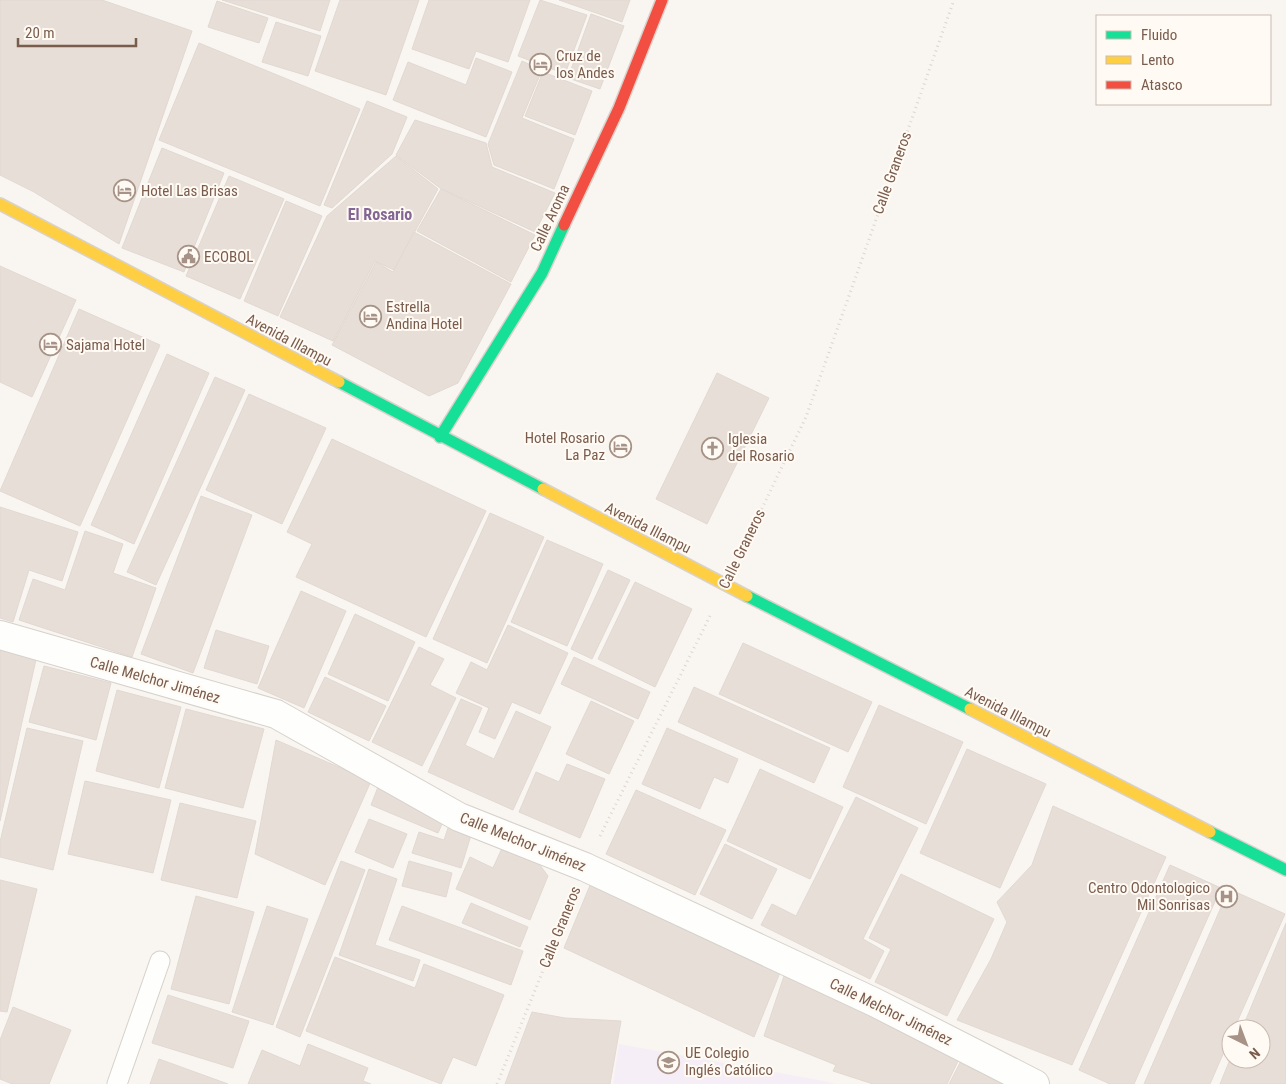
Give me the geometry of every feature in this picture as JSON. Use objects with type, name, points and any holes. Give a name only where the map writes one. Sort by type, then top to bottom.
[{"type":"main road","name":"Calle Aroma","points":[[440,437],[542,273],[619,108],[662,0]]},
{"type":"main road","name":"Avenida Illampu","points":[[0,204],[440,437],[725,585],[1286,870]]},
{"type":"street","name":"Calle Melchor Jiménez","points":[[0,635],[276,714],[459,817],[585,867],[874,1002],[1035,1084]]},
{"type":"lane","points":[[117,1084],[160,961]]},
{"type":"path","name":"Calle Graneros","points":[[497,1084],[585,867],[806,417],[954,0]]},
{"type":"shaded area","name":"UE Colegio Inglés Católico","points":[[619,1044],[824,1081],[836,1084],[613,1084]]},
{"type":"building","points":[[0,0],[102,0],[192,31],[119,244],[34,192],[0,175]]},
{"type":"building","points":[[222,0],[330,0],[320,31]]},
{"type":"building","points":[[340,0],[419,0],[386,95],[315,71]]},
{"type":"building","points":[[429,0],[530,0],[508,62],[476,51],[469,69],[412,49]]},
{"type":"building","points":[[540,0],[587,15],[565,74],[518,56]]},
{"type":"building","points":[[559,0],[630,0],[622,22]]},
{"type":"building","points":[[217,1],[268,18],[259,43],[208,27]]},
{"type":"building","points":[[591,14],[624,26],[600,89],[568,78]]},
{"type":"building","points":[[276,22],[321,36],[308,76],[262,62]]},
{"type":"building","points":[[199,43],[360,109],[320,206],[159,140]]},
{"type":"building","points":[[476,58],[512,72],[486,137],[393,100],[408,62],[466,85]]},
{"type":"building","points":[[522,61],[542,70],[522,118],[574,139],[554,189],[494,165],[488,144]]},
{"type":"building","points":[[543,72],[592,91],[575,135],[525,116]]},
{"type":"building","points":[[367,101],[407,117],[392,154],[332,208],[324,205]]},
{"type":"building","points":[[415,120],[486,143],[492,167],[555,193],[535,232],[440,188],[396,155]]},
{"type":"building","points":[[162,148],[224,173],[184,272],[122,248]]},
{"type":"building","points":[[396,156],[438,189],[394,270],[375,261],[333,341],[280,317],[327,216]]},
{"type":"building","points":[[229,176],[284,199],[240,299],[186,276]]},
{"type":"building","points":[[441,189],[535,235],[511,282],[417,231]]},
{"type":"building","points":[[286,201],[322,216],[278,316],[244,301]]},
{"type":"building","points":[[414,232],[511,284],[458,383],[429,396],[332,345],[376,262],[393,272]]},
{"type":"building","points":[[0,266],[76,300],[32,397],[0,382]]},
{"type":"building","points":[[79,309],[160,345],[80,526],[0,491]]},
{"type":"building","points":[[167,354],[209,373],[134,544],[91,525]]},
{"type":"building","name":"Iglesia del Rosario","points":[[717,373],[769,398],[707,524],[656,499]]},
{"type":"building","points":[[215,377],[245,390],[156,585],[127,572]]},
{"type":"building","points":[[249,394],[326,428],[282,524],[206,490]]},
{"type":"building","points":[[332,439],[486,511],[426,637],[296,577],[312,544],[287,532]]},
{"type":"building","points":[[201,496],[252,515],[193,673],[141,654]]},
{"type":"building","points":[[0,507],[78,532],[62,581],[29,570],[13,622],[0,618]]},
{"type":"building","points":[[490,513],[544,537],[487,663],[433,639]]},
{"type":"building","points":[[85,531],[123,544],[113,573],[156,588],[132,657],[19,620],[33,579],[65,590]]},
{"type":"building","points":[[547,540],[603,564],[567,646],[511,622]]},
{"type":"building","points":[[608,570],[630,580],[592,659],[571,649]]},
{"type":"building","points":[[635,582],[692,609],[655,687],[598,659]]},
{"type":"building","points":[[301,591],[346,611],[304,708],[258,688]]},
{"type":"building","points":[[355,614],[415,642],[388,701],[328,674]]},
{"type":"building","points":[[508,625],[568,653],[540,714],[512,702],[495,739],[479,732],[489,708],[456,693],[471,662],[487,670]]},
{"type":"building","points":[[216,630],[269,646],[257,684],[204,668]]},
{"type":"building","points":[[743,643],[872,702],[848,752],[719,694]]},
{"type":"building","points":[[419,647],[444,659],[430,685],[456,698],[422,766],[372,742]]},
{"type":"building","points":[[0,648],[37,655],[0,821]]},
{"type":"building","points":[[574,657],[650,692],[638,719],[561,684]]},
{"type":"building","points":[[44,666],[111,683],[96,740],[29,722]]},
{"type":"building","points":[[325,677],[386,706],[369,741],[308,712]]},
{"type":"building","points":[[694,687],[830,748],[814,783],[678,722]]},
{"type":"building","points":[[117,690],[181,707],[159,788],[96,771]]},
{"type":"building","points":[[461,699],[482,708],[465,745],[494,759],[516,711],[551,727],[513,810],[428,772]]},
{"type":"building","points":[[591,701],[634,721],[609,774],[566,754]]},
{"type":"building","points":[[879,705],[963,742],[926,824],[843,787]]},
{"type":"building","points":[[186,709],[264,729],[243,808],[165,788]]},
{"type":"building","points":[[27,728],[83,741],[53,870],[0,857],[0,842]]},
{"type":"building","points":[[667,728],[738,759],[728,783],[714,777],[700,809],[642,784]]},
{"type":"building","points":[[276,740],[371,781],[325,885],[255,854]]},
{"type":"building","points":[[967,749],[1046,784],[1000,888],[920,853]]},
{"type":"building","points":[[567,764],[605,779],[580,838],[519,812],[536,772],[559,782]]},
{"type":"building","points":[[760,769],[843,807],[810,879],[727,841]]},
{"type":"building","points":[[85,781],[171,800],[153,873],[68,854]]},
{"type":"building","points":[[378,787],[446,815],[438,833],[371,805]]},
{"type":"building","points":[[636,790],[726,830],[695,895],[606,854]]},
{"type":"building","points":[[856,797],[918,828],[863,939],[884,951],[870,979],[761,925],[772,904],[796,916]]},
{"type":"building","points":[[180,803],[256,821],[237,898],[161,880]]},
{"type":"building","points":[[1053,806],[1166,857],[1072,1065],[957,1020],[991,959],[1007,922],[997,902],[1032,865]]},
{"type":"building","points":[[369,819],[407,834],[393,868],[355,852]]},
{"type":"building","points":[[448,828],[471,835],[461,868],[412,853],[419,832],[444,840]]},
{"type":"building","points":[[725,844],[777,869],[752,919],[700,894]]},
{"type":"building","points":[[503,846],[537,861],[548,876],[530,920],[456,889],[470,857],[493,868]]},
{"type":"building","points":[[341,861],[365,870],[300,1037],[276,1027]]},
{"type":"building","points":[[409,861],[452,873],[446,897],[402,886]]},
{"type":"building","points":[[1170,865],[1221,888],[1134,1084],[1110,1084],[1079,1070]]},
{"type":"building","points":[[369,869],[397,879],[375,945],[420,960],[413,981],[339,955]]},
{"type":"building","points":[[901,874],[994,919],[947,1016],[875,982],[891,949],[869,938]]},
{"type":"building","points":[[0,880],[37,889],[7,1012],[0,1011]]},
{"type":"building","points":[[591,883],[781,970],[754,1037],[564,948]]},
{"type":"building","points":[[1229,889],[1285,914],[1238,1019],[1221,1019],[1221,1059],[1210,1084],[1144,1084]]},
{"type":"building","points":[[196,896],[254,912],[229,1004],[171,989]]},
{"type":"building","points":[[471,903],[528,927],[520,947],[462,923]]},
{"type":"building","points":[[267,906],[308,919],[273,1025],[232,1012]]},
{"type":"building","points":[[402,906],[523,951],[511,985],[389,940]]},
{"type":"building","points":[[1286,923],[1286,1084],[1220,1084],[1226,1069],[1271,1069],[1271,1019],[1246,1019]]},
{"type":"building","points":[[335,957],[415,988],[424,964],[504,995],[476,1066],[453,1057],[441,1084],[306,1031]]},
{"type":"building","points":[[785,973],[961,1055],[947,1084],[873,1084],[833,1071],[836,1065],[764,1036]]},
{"type":"building","points":[[168,995],[249,1021],[233,1068],[152,1043]]},
{"type":"building","points":[[13,1007],[71,1030],[49,1084],[12,1084],[0,1079],[0,1040]]},
{"type":"building","points":[[532,1012],[565,1018],[621,1021],[610,1084],[505,1084]]},
{"type":"building","points":[[308,1044],[368,1068],[363,1081],[371,1084],[248,1084],[262,1050],[300,1066]]},
{"type":"building","points":[[963,1057],[1016,1084],[949,1084]]},
{"type":"building","points":[[159,1059],[228,1084],[150,1084]]},
{"type":"traffic: fast","points":[[440,437],[542,273],[564,225]]},
{"type":"traffic: fast","points":[[339,382],[543,489]]},
{"type":"traffic: fast","points":[[747,596],[970,709]]},
{"type":"traffic: fast","points":[[1210,832],[1286,870]]},
{"type":"traffic: slow","points":[[0,204],[339,382]]},
{"type":"traffic: slow","points":[[543,489],[747,596]]},
{"type":"traffic: slow","points":[[970,709],[1210,832]]},
{"type":"traffic: jam","points":[[564,225],[619,108],[662,0]]},
{"type":"place","name":"Cruz de los Andes","points":[[540,65]]},
{"type":"place","name":"Hotel Las Brisas","points":[[125,191]]},
{"type":"place","name":"ECOBOL","points":[[188,257]]},
{"type":"place","name":"Estrella Andina Hotel","points":[[370,316]]},
{"type":"place","name":"Sajama Hotel","points":[[50,345]]},
{"type":"place","name":"Hotel Rosario La Paz","points":[[621,447]]},
{"type":"place","name":"Iglesia del Rosario","points":[[712,448]]},
{"type":"place","name":"Centro Odontologico Mil Sonrisas","points":[[1226,897]]},
{"type":"place","name":"UE Colegio Inglés Católico","points":[[669,1062]]},
{"type":"district","name":"El Rosario","points":[[380,214]]}]
